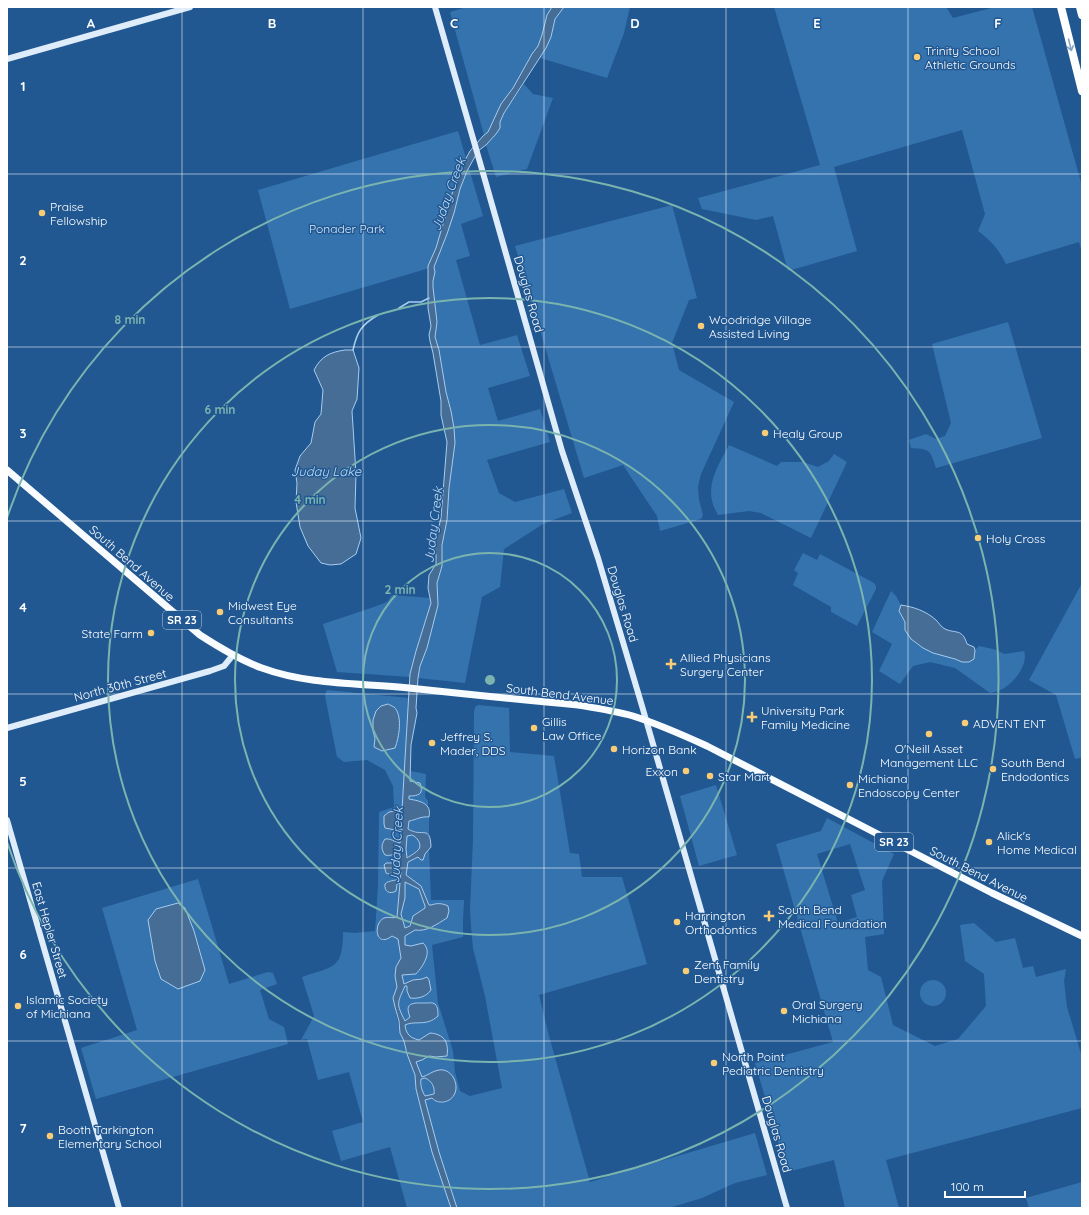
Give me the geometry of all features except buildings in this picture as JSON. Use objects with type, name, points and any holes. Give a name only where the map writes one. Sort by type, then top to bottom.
[{"type":"highway","points":[[1061,7],[1082,91]]},
{"type":"highway","points":[[1080,7],[1082,15]]},
{"type":"main road","name":"South Bend Avenue","points":[[7,470],[200,635],[233,655],[262,668],[287,675],[316,680],[578,705],[611,711],[646,720],[678,732],[707,746],[992,893],[1082,936]]},
{"type":"street","points":[[7,59],[190,7]]},
{"type":"street","name":"Douglas Road","points":[[435,7],[562,451],[598,558],[678,826],[696,895],[787,1208]]},
{"type":"street","name":"North 30th Street","points":[[7,728],[210,671],[224,666],[233,655]]},
{"type":"street","name":"East Hepler Street","points":[[7,820],[119,1208]]},
{"type":"green space","points":[[467,7],[552,7],[547,15],[538,46],[513,88],[501,104],[488,132],[484,135],[450,12]]},
{"type":"green space","points":[[564,7],[630,7],[624,33],[607,78],[540,58],[551,37],[555,19]]},
{"type":"green space","points":[[774,7],[946,7],[953,18],[995,7],[1032,7],[1082,186],[1082,252],[1079,242],[1006,264],[994,245],[978,231],[985,214],[962,130],[834,167],[857,251],[788,271],[773,216],[756,220],[702,209],[698,198],[820,165]]},
{"type":"green space","points":[[524,84],[533,94],[553,98],[527,169],[496,177],[486,145],[500,128],[500,122],[504,113]]},
{"type":"green space","name":"Ponader Park","points":[[458,131],[483,216],[461,224],[470,256],[456,260],[480,345],[517,335],[530,376],[488,388],[498,421],[540,409],[550,442],[487,460],[499,493],[515,502],[564,489],[572,513],[543,524],[504,549],[500,587],[482,597],[465,683],[418,678],[420,666],[427,648],[438,605],[437,583],[442,566],[442,545],[447,520],[449,488],[455,443],[451,411],[435,337],[437,322],[433,287],[435,272],[433,267],[290,309],[258,190]]},
{"type":"green space","points":[[672,205],[697,298],[689,300],[672,343],[679,370],[734,402],[701,474],[698,487],[699,500],[703,515],[701,519],[660,531],[657,516],[623,465],[584,478],[515,246]]},
{"type":"green space","points":[[1008,322],[1042,438],[936,468],[931,454],[926,450],[911,448],[909,440],[926,434],[936,439],[945,436],[951,423],[932,344]]},
{"type":"green space","points":[[729,445],[777,466],[781,462],[803,462],[818,467],[829,461],[834,454],[847,462],[811,538],[761,513],[749,511],[718,515],[713,505],[711,487],[716,470]]},
{"type":"green space","points":[[803,553],[817,560],[820,554],[874,583],[876,589],[857,626],[831,612],[831,607],[793,585],[798,573],[794,570]]},
{"type":"green space","points":[[1082,583],[1082,757],[1075,759],[1056,695],[1029,680]]},
{"type":"green space","points":[[891,591],[901,605],[899,611],[905,622],[905,630],[910,638],[916,643],[931,651],[962,662],[974,659],[975,650],[979,646],[993,649],[1005,654],[1024,651],[1025,656],[1023,666],[1018,675],[1011,683],[999,691],[990,693],[955,668],[930,662],[913,666],[900,684],[879,671],[892,644],[872,632]]},
{"type":"green space","points":[[392,595],[430,598],[431,603],[416,651],[410,677],[337,672],[323,624],[387,602]]},
{"type":"green space","points":[[327,690],[409,698],[402,810],[397,810],[384,816],[385,828],[395,830],[402,829],[400,843],[388,838],[393,855],[400,852],[400,865],[396,866],[392,863],[386,863],[394,871],[397,868],[401,873],[400,879],[388,881],[397,884],[400,883],[397,917],[389,917],[381,920],[377,933],[398,939],[401,958],[396,967],[395,976],[397,988],[393,998],[400,1033],[415,1075],[416,1089],[425,1100],[432,1098],[438,1102],[446,1102],[433,1072],[427,1076],[421,1077],[416,1062],[429,1056],[436,1057],[430,1033],[419,1040],[411,1037],[407,1033],[405,1025],[430,1021],[438,1016],[431,1002],[420,1003],[409,1019],[405,1021],[398,1004],[405,986],[408,988],[422,979],[413,980],[404,985],[402,975],[416,974],[411,946],[405,945],[405,936],[415,930],[424,930],[432,927],[447,918],[435,903],[429,905],[421,886],[406,875],[408,862],[415,858],[423,857],[429,849],[431,900],[464,900],[463,937],[432,945],[438,1003],[453,1051],[455,1072],[460,1091],[470,1096],[502,1088],[485,996],[473,948],[470,910],[473,839],[474,712],[475,707],[478,705],[509,708],[510,752],[554,756],[570,853],[579,854],[582,877],[622,877],[647,964],[539,995],[590,1182],[755,1133],[767,1175],[735,1183],[702,1198],[669,1208],[407,1208],[390,1147],[341,1161],[332,1131],[363,1122],[349,1072],[318,1080],[307,1039],[301,1040],[314,1016],[302,977],[334,965],[341,954],[343,932],[355,933],[375,931],[378,886],[379,812],[394,807],[393,786],[385,770],[367,760],[344,762],[337,757],[325,696]]},
{"type":"green space","points":[[410,771],[426,774],[425,797],[428,801],[428,807],[423,802],[409,800],[409,796],[416,796],[418,782],[410,781]]},
{"type":"green space","points":[[716,785],[737,855],[699,866],[680,796]]},
{"type":"green space","points":[[420,817],[429,817],[429,834],[408,829],[409,821],[416,820]]},
{"type":"green space","points":[[827,818],[894,854],[882,881],[884,934],[865,937],[868,970],[881,977],[893,1025],[935,1046],[958,1039],[986,1006],[984,974],[965,961],[960,925],[974,923],[996,942],[1015,938],[1023,968],[1033,966],[1036,977],[1066,969],[1064,981],[1067,1007],[1082,1057],[1082,1108],[886,1160],[899,1208],[845,1208],[834,1160],[787,1172],[755,1063],[833,1042],[776,844],[821,831]],"holes":[[[850,844],[865,890],[851,895],[857,917],[838,923],[817,854]]]},
{"type":"green space","points":[[412,835],[418,841],[420,848],[407,858],[407,836]]},
{"type":"green space","points":[[198,879],[229,984],[268,972],[273,973],[277,984],[260,990],[269,1019],[284,1027],[288,1044],[96,1099],[81,1048],[137,1030],[102,908]]},
{"type":"green space","points":[[405,881],[419,889],[425,908],[413,916],[409,926],[405,928],[401,914],[405,898]]},
{"type":"green space","points":[[933,980],[942,984],[946,993],[942,1002],[933,1006],[924,1002],[920,993],[924,984]]},
{"type":"green space","points":[[425,1078],[432,1084],[434,1094],[425,1096],[421,1079]]},
{"type":"green space","points":[[1082,1182],[1082,1208],[1029,1208],[1026,1198]]},
{"type":"water","name":"Juday Creek","points":[[552,7],[564,7],[555,19],[551,37],[546,48],[504,113],[500,122],[500,128],[486,145],[478,151],[467,171],[460,189],[447,234],[434,267],[435,272],[433,287],[437,322],[435,337],[451,411],[455,443],[449,488],[447,520],[442,545],[442,566],[437,583],[438,605],[427,648],[420,666],[416,708],[417,713],[411,745],[410,781],[420,783],[421,792],[416,796],[409,796],[409,799],[427,806],[429,809],[429,817],[409,821],[408,829],[427,834],[429,836],[431,847],[425,854],[423,860],[418,857],[408,862],[406,875],[421,886],[429,905],[444,904],[448,906],[449,911],[447,918],[436,925],[424,930],[415,930],[405,936],[405,945],[411,946],[423,943],[426,947],[427,955],[424,963],[416,974],[402,975],[404,984],[413,980],[427,977],[431,990],[422,997],[410,998],[407,991],[407,986],[405,986],[399,1000],[399,1007],[405,1021],[410,1017],[408,1008],[413,1003],[433,1003],[437,1008],[438,1016],[434,1019],[405,1025],[407,1033],[411,1037],[419,1040],[430,1033],[439,1035],[446,1043],[447,1056],[429,1056],[416,1062],[422,1077],[439,1070],[443,1070],[447,1071],[453,1077],[456,1085],[455,1093],[448,1101],[438,1102],[432,1098],[425,1100],[439,1152],[457,1208],[451,1208],[432,1152],[416,1089],[415,1075],[400,1033],[399,1021],[393,998],[397,987],[395,976],[396,967],[401,958],[398,939],[392,936],[382,939],[379,937],[377,929],[380,921],[384,918],[397,917],[400,883],[397,884],[396,891],[391,893],[386,890],[385,884],[390,881],[400,879],[401,873],[397,868],[391,874],[388,874],[386,873],[384,865],[386,863],[393,863],[396,866],[400,866],[400,852],[385,855],[382,847],[385,839],[400,843],[402,829],[395,830],[385,828],[384,816],[389,812],[402,810],[410,674],[431,603],[428,588],[429,575],[436,564],[434,546],[441,518],[447,442],[441,415],[441,401],[429,335],[431,326],[428,308],[428,266],[436,248],[452,194],[463,164],[470,151],[488,132],[501,104],[513,88],[538,46],[547,15]],"holes":[[[412,835],[416,837],[420,847],[407,858],[407,836]],[[405,882],[419,889],[425,906],[425,908],[413,916],[410,926],[405,928],[401,914],[405,898]],[[425,1078],[431,1083],[434,1089],[434,1094],[425,1096],[421,1079]]]},
{"type":"water","name":"Juday Lake","points":[[353,350],[359,368],[357,399],[352,411],[356,474],[355,508],[361,538],[356,554],[341,564],[330,565],[321,563],[308,546],[300,527],[296,502],[297,483],[295,470],[300,456],[311,443],[315,422],[321,414],[323,390],[314,370],[323,358],[335,352]]},
{"type":"water","points":[[901,605],[915,608],[924,612],[936,620],[945,629],[961,634],[967,644],[974,647],[974,659],[969,662],[962,662],[933,653],[923,648],[911,639],[905,630],[905,622],[899,611]]},
{"type":"water","points":[[388,704],[394,707],[399,715],[399,733],[395,748],[382,751],[374,747],[375,738],[373,731],[373,720],[376,711],[381,706]]},
{"type":"water","points":[[178,903],[185,908],[194,931],[205,970],[200,981],[178,989],[161,979],[155,961],[148,920],[156,909]]},
{"type":"waterway","points":[[399,308],[409,302],[421,302],[429,298]]},
{"type":"waterway","points":[[353,350],[358,334],[367,322],[378,315]]},
{"type":"place","name":"Trinity School Athletic Grounds","points":[[917,57]]},
{"type":"place","name":"Praise Fellowship","points":[[42,213]]},
{"type":"place","name":"Woodridge Village Assisted Living","points":[[701,326]]},
{"type":"place","name":"Healy Group","points":[[765,433]]},
{"type":"place","name":"Holy Cross","points":[[978,538]]},
{"type":"place","name":"Midwest Eye Consultants","points":[[220,612]]},
{"type":"place","name":"State Farm","points":[[151,633]]},
{"type":"place","name":"Allied Physicians Surgery Center","points":[[671,664]]},
{"type":"place","name":"University Park Family Medicine","points":[[752,717]]},
{"type":"place","name":"ADVENT ENT","points":[[965,723]]},
{"type":"place","name":"Gillis Law Office","points":[[534,728]]},
{"type":"place","name":"O'Neill Asset Management LLC","points":[[929,734]]},
{"type":"place","name":"Jeffrey S. Mader, DDS","points":[[432,743]]},
{"type":"place","name":"Horizon Bank","points":[[614,749]]},
{"type":"place","name":"South Bend Endodontics","points":[[993,769]]},
{"type":"place","name":"Exxon","points":[[686,771]]},
{"type":"place","name":"Star Mart","points":[[710,776]]},
{"type":"place","name":"Michiana Endoscopy Center","points":[[850,785]]},
{"type":"place","name":"Alick's Home Medical","points":[[989,842]]},
{"type":"place","name":"South Bend Medical Foundation","points":[[769,916]]},
{"type":"place","name":"Harrington Orthodontics","points":[[677,922]]},
{"type":"place","name":"Zent Family Dentistry","points":[[686,971]]},
{"type":"place","name":"Islamic Society of Michiana","points":[[18,1006]]},
{"type":"place","name":"Oral Surgery Michiana","points":[[784,1011]]},
{"type":"place","name":"North Point Pediatric Dentistry","points":[[714,1063]]},
{"type":"place","name":"Booth Tarkington Elementary School","points":[[50,1136]]}]
